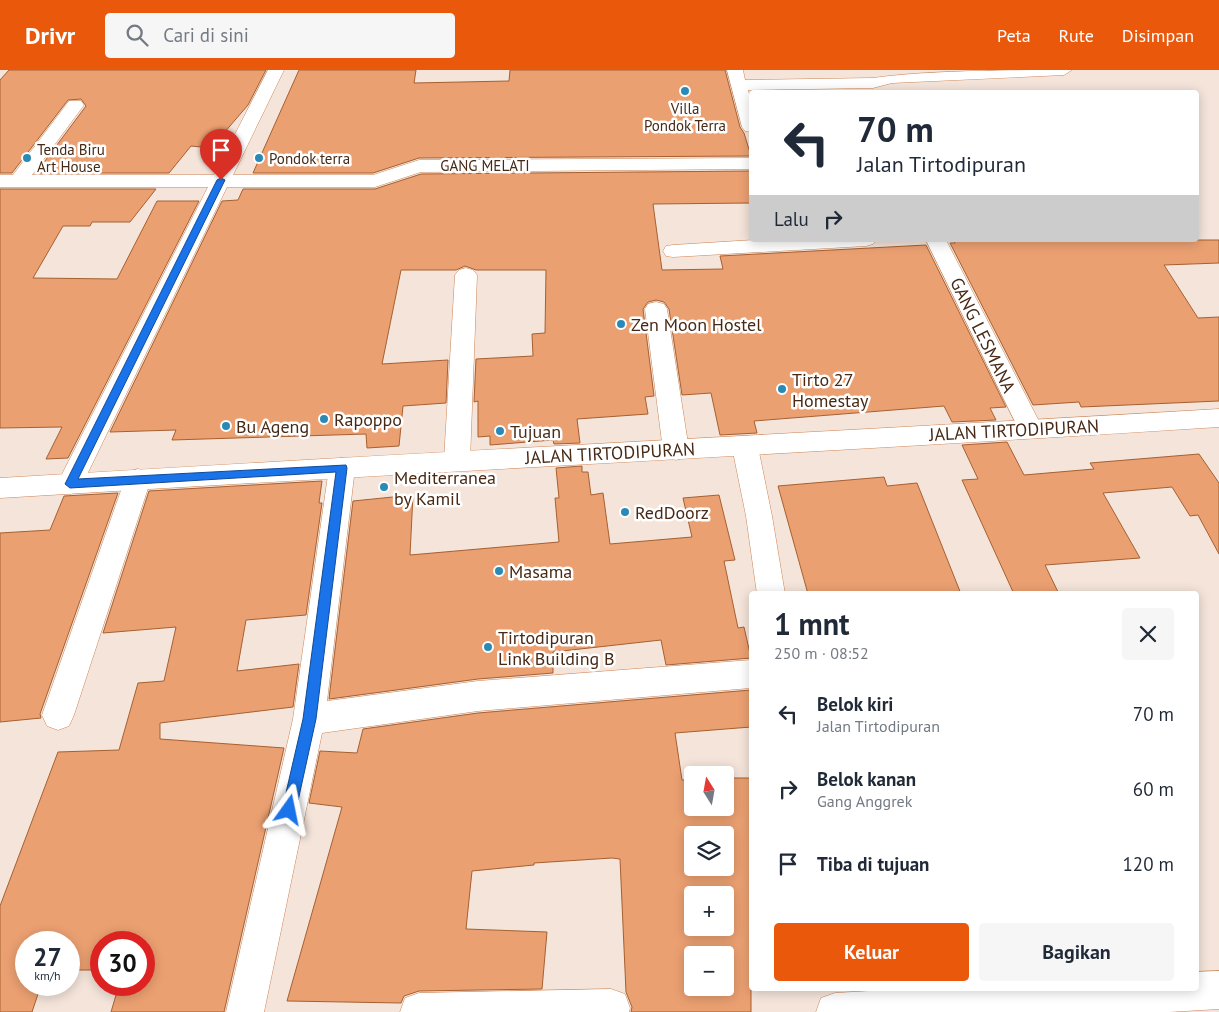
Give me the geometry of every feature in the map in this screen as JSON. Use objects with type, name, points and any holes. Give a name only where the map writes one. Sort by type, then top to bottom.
[{"type":"street","points":[[70,484],[276,70]]},
{"type":"street","points":[[749,120],[736,78],[830,88],[873,82],[889,74],[1064,70]]},
{"type":"street","points":[[9,181],[75,105]]},
{"type":"street","name":"GANG MELATI","points":[[9,181],[375,181],[419,166],[749,164]]},
{"type":"street","points":[[673,251],[834,242]]},
{"type":"street","name":"GANG LESMANA","points":[[937,242],[1030,429]]},
{"type":"street","points":[[457,460],[466,275]]},
{"type":"street","points":[[656,309],[676,450]]},
{"type":"street","name":"JALAN TIRTODIPURAN","points":[[0,488],[457,460],[745,447],[1219,418]]},
{"type":"street","points":[[745,447],[759,516],[771,591]]},
{"type":"street","points":[[245,1012],[310,719],[342,468]]},
{"type":"street","points":[[58,715],[138,479]]},
{"type":"street","points":[[310,719],[478,696],[749,674]]},
{"type":"street","points":[[831,991],[835,1012],[1219,990]]},
{"type":"street","points":[[419,1012],[611,1008]]},
{"type":"building","points":[[9,70],[266,70],[248,105],[211,148],[191,146],[169,173],[36,173],[86,106],[81,99],[68,100],[12,173],[0,173],[0,80]]},
{"type":"building","points":[[299,70],[416,70],[414,83],[509,81],[510,70],[725,70],[740,127],[749,149],[749,156],[419,158],[373,173],[253,173]]},
{"type":"building","points":[[749,171],[749,203],[653,204],[662,270],[723,269],[720,256],[926,245],[1006,407],[990,408],[996,420],[952,422],[944,406],[754,421],[757,433],[720,435],[711,393],[682,395],[669,309],[664,302],[656,300],[648,302],[643,309],[654,396],[645,397],[648,414],[577,419],[580,443],[554,444],[553,440],[490,445],[490,436],[478,437],[478,401],[474,402],[476,359],[533,356],[532,334],[545,333],[546,270],[476,270],[465,266],[456,270],[401,270],[382,364],[448,360],[446,403],[403,406],[399,446],[367,448],[366,434],[172,440],[176,430],[110,432],[222,201],[238,200],[243,189],[375,189],[421,174]]},
{"type":"building","points":[[0,189],[156,189],[130,222],[92,222],[90,226],[63,226],[33,278],[117,279],[157,201],[199,201],[68,458],[46,459],[62,427],[0,428]]},
{"type":"building","points":[[1199,240],[1219,240],[1219,263],[1164,265],[1198,318],[1219,317],[1219,401],[1081,407],[1079,402],[1033,405],[950,243],[1199,242]]},
{"type":"building","points":[[1007,442],[1024,475],[1094,469],[1090,463],[1199,454],[1219,483],[1219,554],[1198,515],[1190,516],[1172,487],[1103,493],[1140,558],[1045,565],[1058,591],[1013,591],[962,480],[978,479],[962,445]]},
{"type":"building","points":[[582,466],[582,472],[588,472],[591,495],[603,493],[610,544],[692,537],[683,498],[719,495],[735,560],[724,561],[738,628],[744,627],[749,658],[666,665],[661,640],[553,652],[553,673],[478,679],[329,699],[353,501],[413,495],[410,555],[559,542],[555,498],[559,498],[556,468]]},
{"type":"building","points":[[884,477],[887,486],[917,483],[960,591],[807,591],[778,486]]},
{"type":"building","points":[[322,481],[319,503],[322,503],[306,615],[246,620],[237,671],[299,664],[293,707],[160,723],[160,739],[284,748],[224,1012],[111,1012],[116,996],[155,996],[155,931],[90,931],[90,970],[80,970],[80,931],[15,931],[15,996],[37,996],[32,1012],[0,1012],[0,906],[58,752],[119,750],[138,683],[164,681],[176,627],[103,633],[149,491]]},
{"type":"building","points":[[118,493],[40,714],[41,718],[0,722],[0,533],[50,530],[64,496]]},
{"type":"building","points":[[749,690],[749,727],[675,733],[682,780],[684,780],[684,816],[734,816],[734,778],[749,778],[749,991],[751,991],[751,1012],[631,1012],[632,1007],[626,992],[620,859],[612,858],[534,863],[534,865],[472,871],[466,929],[547,932],[542,989],[419,991],[404,996],[401,1003],[287,1001],[342,807],[309,803],[320,751],[357,753],[363,729],[478,713]]},
{"type":"place","name":"Villa Pondok Terra","points":[[685,91]]},
{"type":"place","name":"Tenda Biru Art House","points":[[27,158]]},
{"type":"place","name":"Pondok terra","points":[[259,158]]},
{"type":"place","name":"Zen Moon Hostel","points":[[621,324]]},
{"type":"place","name":"Tirto 27 Homestay","points":[[782,389]]},
{"type":"place","name":"Rapoppo","points":[[324,419]]},
{"type":"place","name":"Bu Ageng","points":[[226,426]]},
{"type":"place","name":"Tujuan","points":[[500,431]]},
{"type":"place","name":"Mediterranea by Kamil","points":[[384,487]]},
{"type":"place","name":"RedDoorz","points":[[625,512]]},
{"type":"place","name":"Masama","points":[[499,571]]},
{"type":"place","name":"Tirtodipuran Link Building B","points":[[488,647]]},
{"type":"route","points":[[221,180],[70,484],[342,468],[310,719],[289,810]]}]
